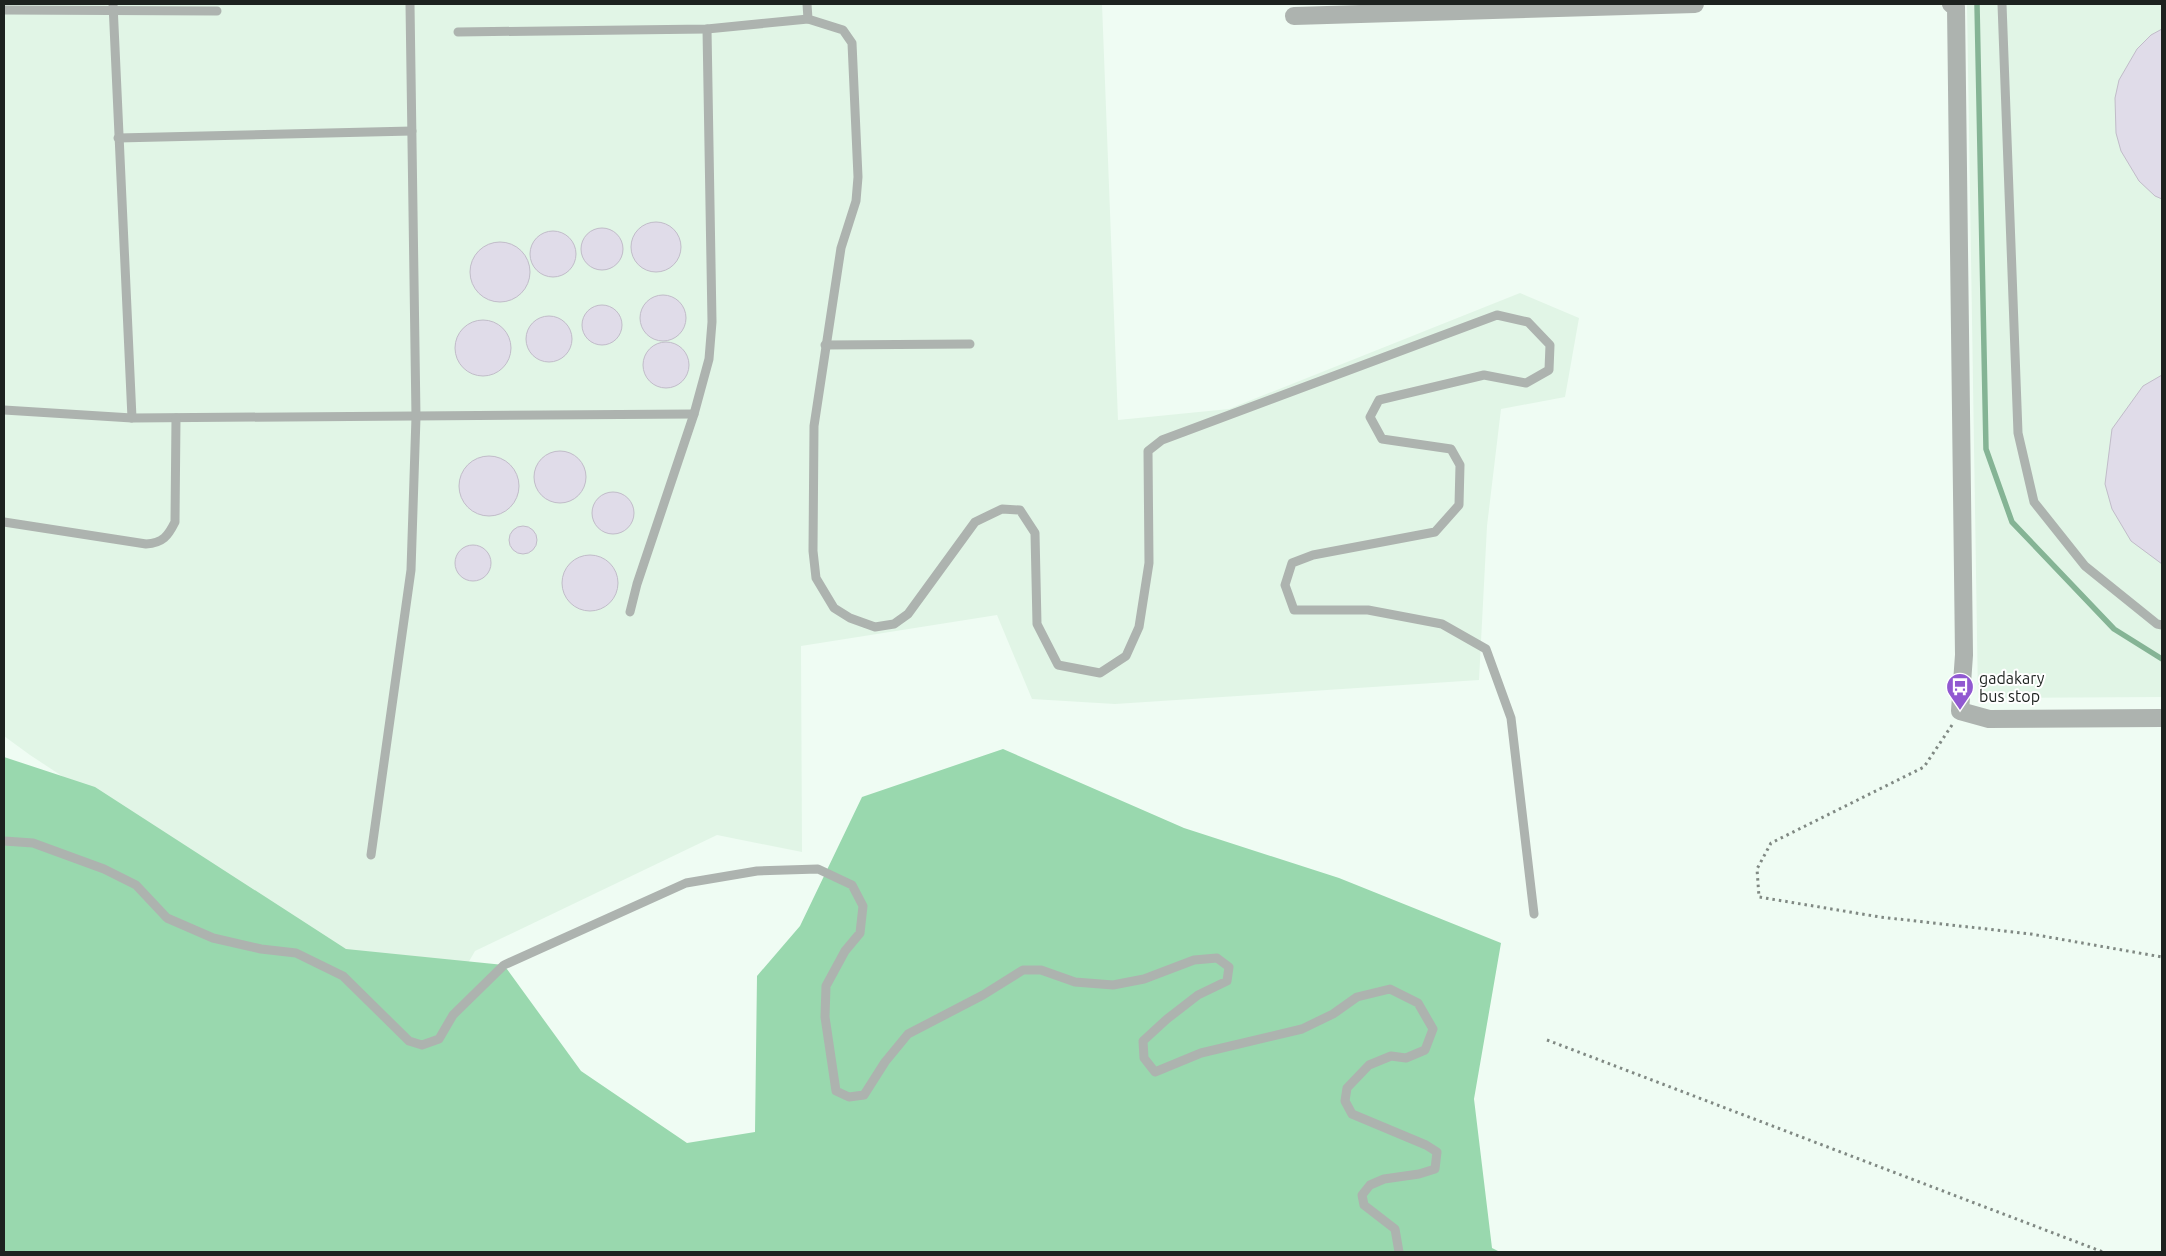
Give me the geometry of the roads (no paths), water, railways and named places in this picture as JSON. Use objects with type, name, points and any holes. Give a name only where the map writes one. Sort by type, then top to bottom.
[{"type":"street","points":[[1294,16],[1695,4]]},
{"type":"street","points":[[1951,4],[1956,6],[1964,655],[1960,712],[1989,719],[2162,718]]},
{"type":"lane","points":[[371,855],[411,570],[416,417],[410,4]]},
{"type":"lane","points":[[807,4],[808,19]]},
{"type":"lane","points":[[2002,4],[2018,433],[2034,502],[2085,566],[2157,624],[2162,625]]},
{"type":"lane","points":[[112,7],[132,418]]},
{"type":"lane","points":[[4,10],[112,7],[217,11]]},
{"type":"lane","points":[[458,32],[706,30],[808,19],[843,30],[852,43],[853,52],[858,177],[856,201],[840,248],[814,426],[813,551],[816,578],[834,608],[850,618],[875,626],[894,624],[908,614],[975,522],[1002,509],[1020,510],[1035,533],[1037,624],[1058,665],[1100,673],[1126,656],[1138,627],[1150,563],[1148,452],[1162,440],[1498,315],[1528,322],[1550,345],[1550,370],[1526,383],[1484,375],[1379,400],[1370,416],[1382,439],[1451,449],[1460,465],[1459,505],[1435,532],[1313,555],[1292,563],[1285,585],[1294,610],[1368,610],[1442,624],[1486,649],[1511,718],[1534,914]]},
{"type":"lane","points":[[630,612],[637,584],[694,414],[709,359],[712,322],[706,30]]},
{"type":"lane","points":[[118,138],[412,131]]},
{"type":"lane","points":[[826,345],[970,344]]},
{"type":"lane","points":[[4,410],[132,418],[694,414]]},
{"type":"lane","points":[[4,522],[146,544],[156,543],[168,537],[175,522],[176,418]]},
{"type":"lane","points":[[4,841],[33,843],[104,869],[136,885],[167,918],[213,938],[260,949],[296,953],[343,976],[409,1041],[422,1045],[439,1039],[454,1015],[504,965],[686,883],[757,872],[818,869],[852,885],[863,906],[860,933],[845,952],[826,986],[825,1017],[836,1091],[849,1097],[864,1094],[885,1062],[908,1034],[983,995],[1023,970],[1042,970],[1075,982],[1113,985],[1144,979],[1194,960],[1217,958],[1229,967],[1227,981],[1198,995],[1167,1018],[1143,1041],[1144,1058],[1155,1072],[1201,1053],[1302,1029],[1333,1014],[1357,998],[1390,989],[1418,1003],[1433,1029],[1425,1050],[1406,1058],[1391,1056],[1369,1065],[1347,1088],[1345,1101],[1352,1114],[1426,1145],[1437,1152],[1435,1169],[1419,1174],[1384,1179],[1370,1185],[1362,1195],[1364,1205],[1395,1229],[1399,1252]]},
{"type":"waterway","points":[[1977,4],[1986,449],[2012,522],[2114,629],[2162,659]]},
{"type":"place","name":"gadakary bus stop","points":[[1960,711]]}]
